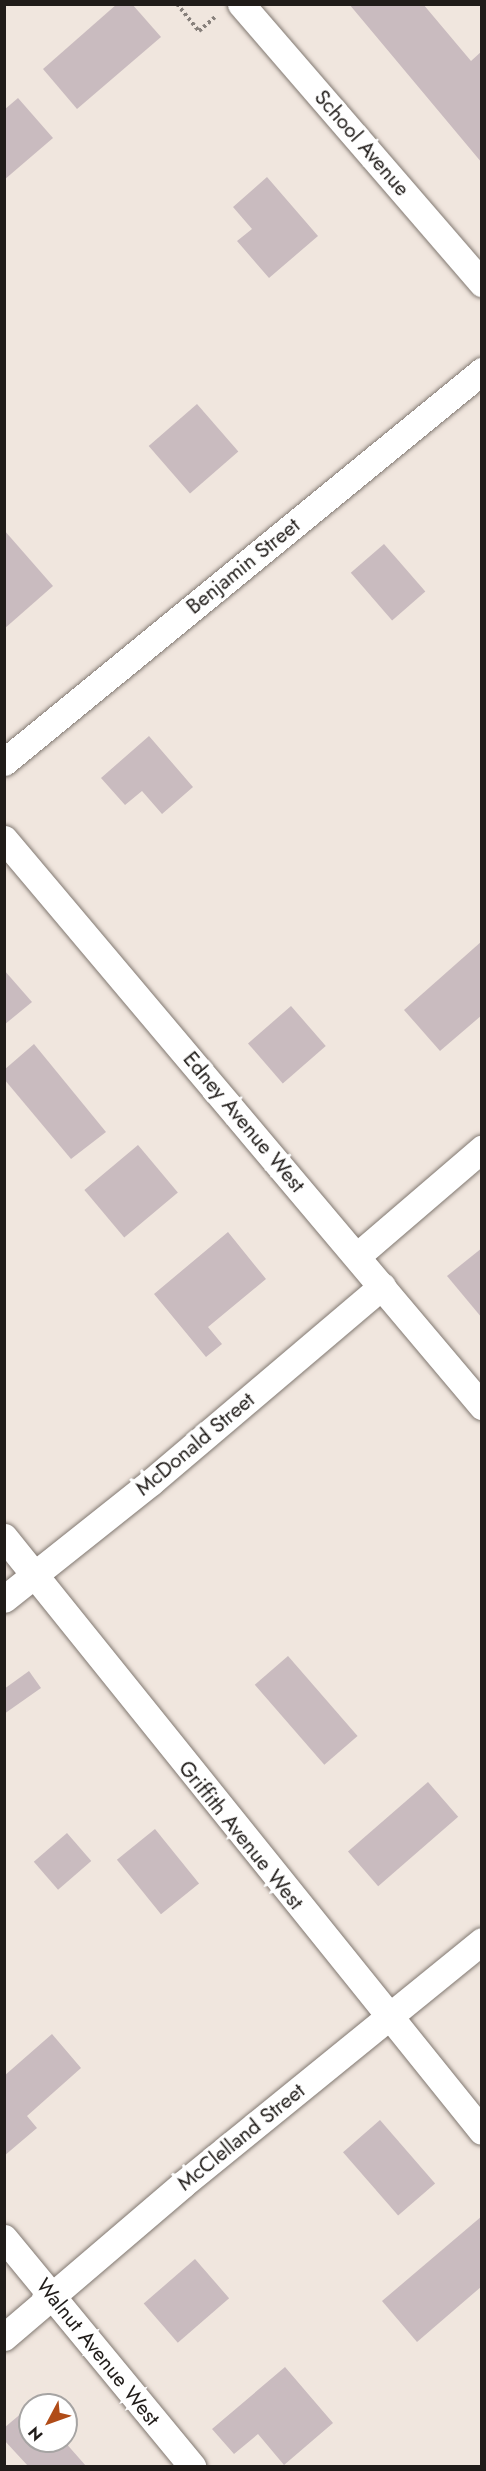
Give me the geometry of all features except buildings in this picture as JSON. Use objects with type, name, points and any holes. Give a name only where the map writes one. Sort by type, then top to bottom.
[{"type":"street","name":"School Avenue","points":[[231,8],[482,283]]},
{"type":"street","name":"Benjamin Street","points":[[4,762],[482,370]]},
{"type":"street","name":"Edney Avenue West","points":[[4,839],[482,1406]]},
{"type":"street","points":[[357,1256],[482,1149]]},
{"type":"street","name":"McDonald Street","points":[[4,1599],[382,1286]]},
{"type":"street","name":"Griffith Avenue West","points":[[4,1537],[387,2017],[482,2131]]},
{"type":"street","name":"McClelland Street","points":[[4,2337],[387,2017],[482,1941]]},
{"type":"street","name":"Walnut Avenue West","points":[[4,2238],[192,2466]]},
{"type":"path","points":[[177,4],[199,31],[231,8]]}]
